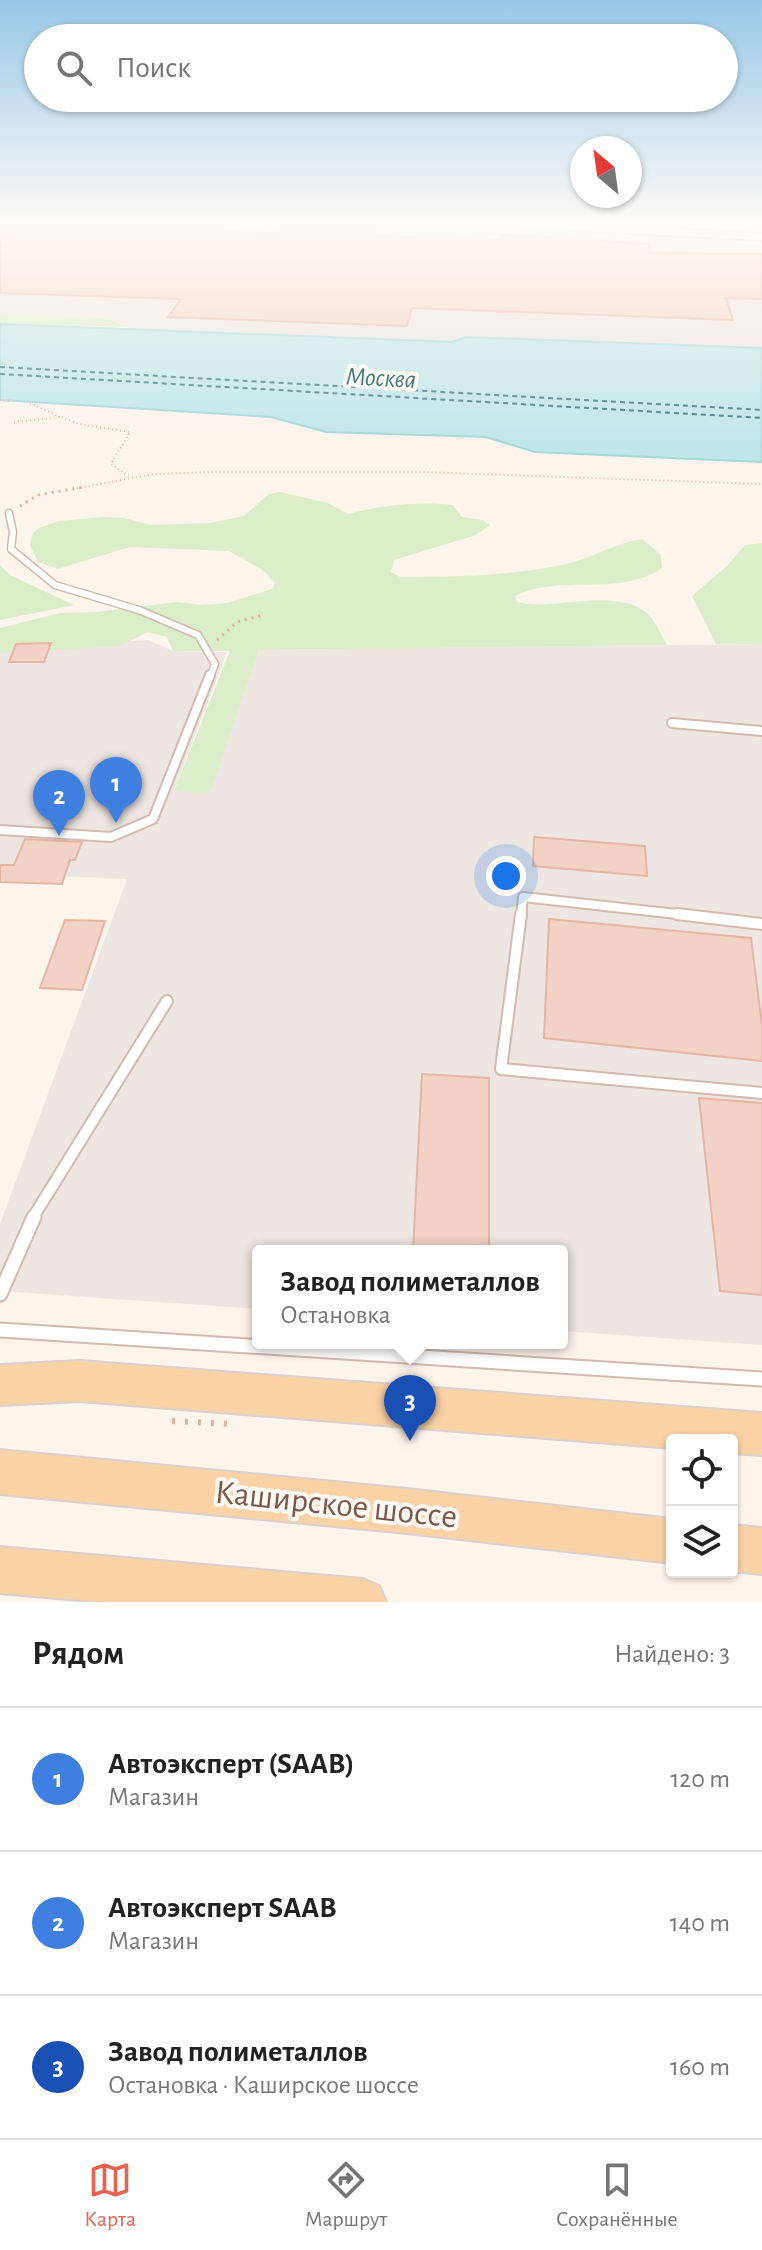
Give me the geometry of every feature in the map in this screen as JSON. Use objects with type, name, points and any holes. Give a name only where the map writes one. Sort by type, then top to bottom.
[{"type":"main road","points":[[0,1385],[80,1381],[743,1432]]},
{"type":"main road","name":"Каширское шоссе","points":[[0,1472],[407,1511],[666,1540]]},
{"type":"main road","points":[[738,1549],[762,1551]]},
{"type":"main road","points":[[0,1570],[363,1602]]},
{"type":"lane","points":[[0,830],[111,837],[153,819],[215,664],[198,635],[139,610],[55,585],[11,549],[13,532],[9,513]]},
{"type":"lane","points":[[672,723],[762,731]]},
{"type":"lane","points":[[762,924],[523,897],[501,1069],[762,1093]]},
{"type":"lane","points":[[0,1294],[32,1220],[167,1001]]},
{"type":"lane","points":[[0,1330],[252,1346]]},
{"type":"lane","points":[[295,1349],[762,1379]]},
{"type":"path","points":[[0,400],[12,401]]},
{"type":"path","points":[[30,403],[79,424],[130,432],[128,441],[113,457],[111,464],[132,479]]},
{"type":"path","points":[[14,422],[61,417]]},
{"type":"path","points":[[9,513],[38,495],[154,474],[422,472],[762,484]]},
{"type":"path","points":[[207,650],[237,622],[263,615]]},
{"type":"path","points":[[172,1421],[226,1426]]},
{"type":"shaded area","points":[[0,296],[762,296],[762,348],[465,337],[452,342],[129,329],[107,318],[0,314]]},
{"type":"shaded area","points":[[148,640],[173,651],[227,652],[174,790],[209,793],[259,650],[762,644],[762,1345],[568,1331],[568,1245],[252,1245],[252,1309],[0,1291],[0,1224],[127,879],[0,874],[0,648]]},
{"type":"green space","points":[[0,314],[107,318],[127,327],[0,324]]},
{"type":"green space","points":[[280,492],[328,503],[348,514],[400,505],[453,505],[462,517],[483,520],[490,525],[476,535],[394,560],[391,572],[400,577],[483,575],[545,568],[642,539],[661,555],[662,568],[645,577],[608,584],[551,586],[515,596],[517,602],[532,604],[600,600],[633,605],[650,616],[667,645],[259,650],[210,793],[174,791],[230,651],[173,651],[167,637],[148,632],[119,646],[0,653],[0,628],[60,613],[178,602],[202,605],[228,603],[272,589],[275,583],[264,571],[229,551],[130,547],[58,569],[38,562],[30,545],[33,533],[39,528],[59,521],[104,517],[151,525],[210,523],[244,516],[269,494]]},
{"type":"green space","points":[[762,543],[762,644],[716,644],[692,596],[728,565],[745,545]]},
{"type":"green space","points":[[0,565],[10,575],[74,605],[0,620]]},
{"type":"water","name":"Москва","points":[[0,324],[452,342],[465,337],[762,348],[762,462],[535,452],[486,437],[326,432],[271,417],[0,400]]},
{"type":"building","points":[[83,296],[762,296],[762,299],[726,298],[733,320],[412,308],[407,326],[168,317],[181,299]]},
{"type":"building","points":[[51,643],[44,662],[9,662],[16,644]]},
{"type":"building","points":[[534,837],[645,846],[647,876],[533,866]]},
{"type":"building","points":[[25,839],[82,842],[75,860],[70,860],[62,884],[0,882],[0,865],[14,865]]},
{"type":"building","points":[[549,919],[751,938],[762,1025],[762,1061],[544,1038]]},
{"type":"building","points":[[65,920],[105,921],[82,990],[40,988]]},
{"type":"building","points":[[422,1074],[489,1078],[489,1245],[413,1245]]},
{"type":"building","points":[[699,1098],[762,1103],[762,1295],[720,1291]]},
{"type":"ferry route","points":[[0,367],[762,410]]},
{"type":"ferry route","points":[[0,374],[762,418]]},
{"type":"place","name":"Автоэксперт (SAAB)","points":[[116,823]]},
{"type":"place","name":"Автоэксперт SAAB","points":[[59,836]]},
{"type":"place","name":"Завод полиметаллов","points":[[410,1441]]}]
